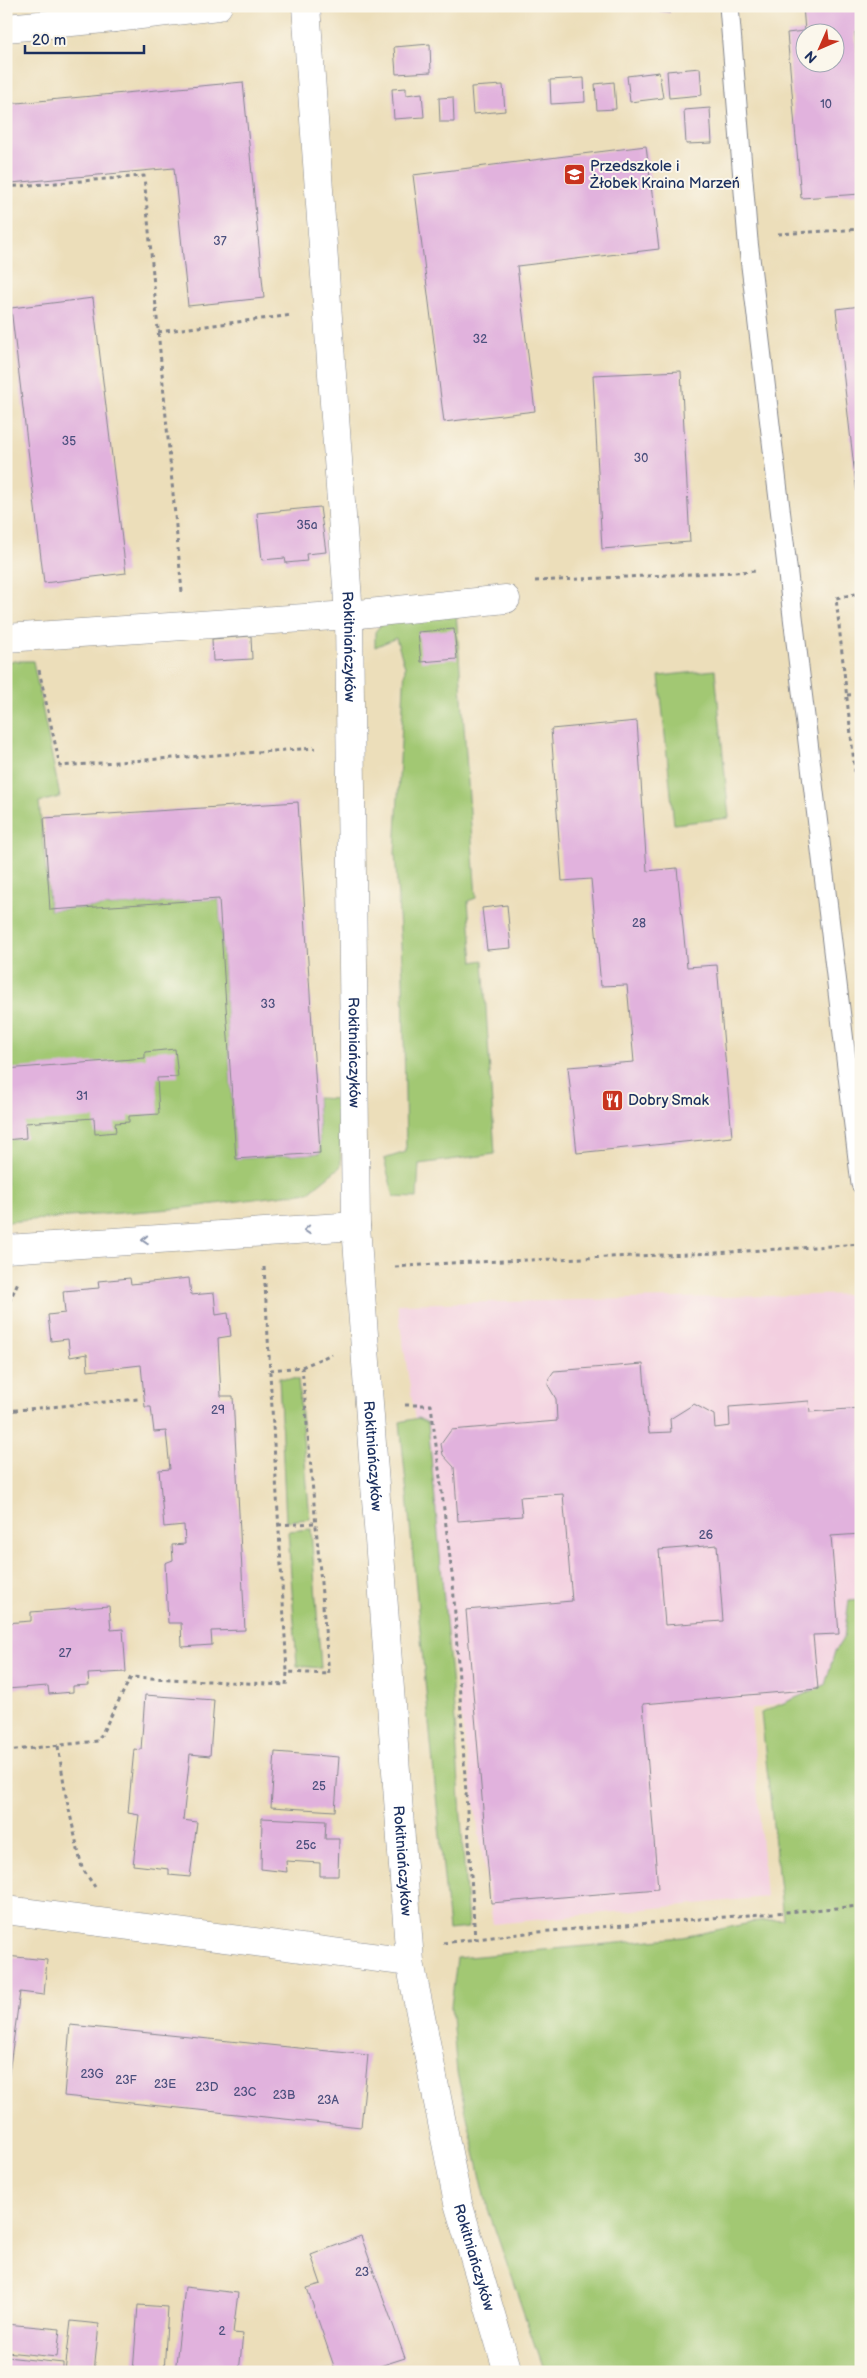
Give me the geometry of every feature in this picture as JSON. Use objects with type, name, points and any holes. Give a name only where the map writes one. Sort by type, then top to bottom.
[{"type":"street","points":[[6,28],[115,12],[218,6]]},
{"type":"street","name":"Rokitniańczyków","points":[[306,6],[349,615],[356,1226],[410,1962],[458,2203],[508,2372]]},
{"type":"street","points":[[6,638],[349,615],[506,599]]},
{"type":"street","points":[[6,1249],[356,1226]]},
{"type":"street","points":[[6,1910],[410,1962]]},
{"type":"lane","points":[[729,6],[748,236],[861,1184]]},
{"type":"path","points":[[6,187],[144,176],[182,593]]},
{"type":"path","points":[[748,236],[861,229]]},
{"type":"path","points":[[158,332],[328,311]]},
{"type":"path","points":[[532,581],[761,571]]},
{"type":"path","points":[[856,594],[836,598],[861,827]]},
{"type":"path","points":[[38,669],[60,766],[321,748]]},
{"type":"path","points":[[847,695],[861,694]]},
{"type":"path","points":[[389,1268],[449,1262],[716,1253],[861,1244]]},
{"type":"path","points":[[6,1751],[98,1741],[131,1677],[286,1685],[287,1672],[264,1266]]},
{"type":"path","points":[[287,1672],[329,1674],[302,1367]]},
{"type":"path","points":[[6,1411],[138,1399]]},
{"type":"path","points":[[402,1405],[431,1404],[452,1582],[475,1940]]},
{"type":"path","points":[[278,1525],[316,1524]]},
{"type":"path","points":[[58,1746],[66,1796],[82,1868],[97,1890],[93,1922]]},
{"type":"path","points":[[437,1943],[536,1932],[861,1906]]},
{"type":"shaded area","points":[[861,1294],[861,1624],[829,1692],[751,1710],[766,1897],[493,1924],[397,1304]]},
{"type":"green space","points":[[456,611],[476,898],[468,901],[473,962],[483,960],[495,1154],[419,1164],[417,1198],[394,1197],[384,1159],[406,1152],[403,977],[395,853],[405,667],[396,638],[375,647],[375,632],[382,623]]},
{"type":"green space","points":[[6,661],[33,661],[60,797],[39,802],[50,910],[219,899],[236,1159],[320,1153],[317,1098],[338,1099],[341,1166],[309,1192],[184,1208],[6,1222]]},
{"type":"green space","points":[[715,670],[729,818],[674,824],[659,676]]},
{"type":"green space","points":[[279,1378],[298,1379],[310,1519],[286,1521]]},
{"type":"green space","points":[[418,1418],[428,1423],[455,1721],[468,1928],[449,1930],[400,1422]]},
{"type":"green space","points":[[311,1529],[321,1668],[297,1666],[288,1531]]},
{"type":"green space","points":[[861,1599],[861,2372],[544,2372],[488,2209],[457,2073],[451,2006],[457,1958],[683,1937],[759,1921],[783,1919],[761,1713],[825,1685],[835,1651],[844,1637],[849,1600]]},
{"type":"building","points":[[644,6],[669,6],[670,13],[645,10]]},
{"type":"building","points":[[803,6],[861,6],[861,32],[855,32],[861,119],[861,194],[801,198],[787,33],[794,32],[794,72],[844,72],[844,22],[804,22]]},
{"type":"building","points":[[430,44],[431,72],[396,74],[394,47]]},
{"type":"building","points":[[700,68],[702,95],[669,98],[667,71]]},
{"type":"building","points":[[659,72],[663,98],[630,102],[627,76]]},
{"type":"building","points":[[584,78],[585,102],[551,104],[550,80]]},
{"type":"building","points":[[243,82],[264,298],[188,306],[174,168],[11,183],[6,135],[6,104]]},
{"type":"building","points":[[614,82],[616,109],[597,110],[595,84]]},
{"type":"building","points":[[503,85],[505,111],[473,114],[471,87]]},
{"type":"building","points":[[406,88],[406,95],[422,93],[424,117],[394,119],[392,89]]},
{"type":"building","points":[[453,97],[454,122],[440,122],[439,98]]},
{"type":"building","points":[[710,108],[712,143],[686,144],[684,110]]},
{"type":"building","points":[[646,146],[659,249],[517,266],[535,411],[444,422],[413,175]]},
{"type":"building","points":[[93,298],[126,573],[44,583],[11,308]]},
{"type":"building","points":[[861,306],[861,512],[859,512],[836,309]]},
{"type":"building","points":[[681,371],[690,542],[602,549],[593,375]]},
{"type":"building","points":[[320,507],[326,552],[306,554],[307,561],[286,563],[285,558],[262,560],[257,513]]},
{"type":"building","points":[[454,629],[457,659],[421,662],[418,632]]},
{"type":"building","points":[[251,636],[252,659],[213,661],[212,639]]},
{"type":"building","points":[[637,721],[647,871],[677,868],[687,967],[717,965],[732,1137],[577,1153],[568,1067],[634,1062],[627,985],[601,986],[591,879],[562,881],[551,729]]},
{"type":"building","points":[[298,802],[320,1153],[236,1159],[219,899],[50,910],[44,818]]},
{"type":"building","points":[[507,905],[511,948],[487,950],[482,908]]},
{"type":"building","points":[[175,1049],[178,1077],[157,1078],[159,1114],[129,1116],[129,1122],[115,1123],[116,1132],[95,1134],[94,1118],[25,1123],[26,1138],[6,1140],[6,1069],[145,1058],[145,1052]]},
{"type":"building","points":[[130,1278],[131,1284],[189,1278],[191,1295],[214,1293],[216,1315],[228,1313],[231,1336],[218,1338],[221,1396],[233,1396],[245,1630],[211,1631],[212,1645],[182,1647],[181,1623],[168,1623],[165,1563],[173,1560],[172,1545],[185,1544],[184,1525],[164,1527],[159,1470],[170,1469],[166,1431],[154,1432],[151,1407],[145,1407],[141,1365],[88,1371],[87,1354],[70,1357],[68,1339],[51,1341],[48,1315],[65,1313],[63,1291],[99,1288],[98,1281]]},
{"type":"building","points":[[643,1364],[649,1433],[671,1432],[670,1419],[694,1404],[714,1415],[715,1428],[730,1426],[729,1407],[809,1401],[810,1412],[861,1408],[861,1534],[831,1536],[839,1634],[813,1635],[818,1689],[643,1704],[658,1889],[491,1903],[466,1610],[572,1601],[563,1494],[520,1497],[522,1516],[458,1521],[454,1467],[443,1455],[441,1444],[451,1430],[557,1421],[556,1399],[548,1385],[549,1378],[554,1371]],"holes":[[[717,1545],[723,1621],[665,1625],[659,1550]]]},
{"type":"building","points":[[109,1606],[111,1630],[123,1629],[126,1672],[88,1674],[89,1685],[73,1686],[73,1692],[49,1694],[48,1686],[6,1689],[6,1623],[31,1621],[31,1612]]},
{"type":"building","points":[[145,1695],[214,1700],[210,1756],[190,1754],[183,1820],[197,1822],[190,1877],[169,1875],[169,1869],[133,1865],[139,1815],[128,1813],[134,1749],[141,1750]]},
{"type":"building","points":[[275,1752],[339,1757],[335,1811],[271,1807]]},
{"type":"building","points":[[262,1818],[326,1821],[325,1839],[339,1839],[338,1876],[320,1876],[320,1863],[286,1861],[287,1872],[261,1869]]},
{"type":"building","points":[[6,1956],[47,1960],[44,1995],[20,1992],[7,2088]]},
{"type":"building","points":[[70,2025],[368,2055],[361,2127],[64,2096]]},
{"type":"building","points":[[361,2236],[405,2358],[380,2366],[382,2372],[336,2372],[307,2288],[321,2284],[311,2255]]},
{"type":"building","points":[[185,2287],[238,2293],[233,2333],[243,2334],[239,2372],[175,2372]]},
{"type":"building","points":[[138,2305],[168,2307],[164,2372],[133,2372]]},
{"type":"building","points":[[71,2321],[99,2324],[94,2372],[65,2372]]},
{"type":"building","points":[[6,2324],[60,2329],[57,2357],[6,2352]]},
{"type":"building","points":[[6,2357],[63,2363],[63,2372],[6,2372]]},
{"type":"place","name":"Przedszkole i Żłobek Kraina Marzeń","points":[[574,175]]},
{"type":"place","name":"Dobry Smak","points":[[612,1100]]}]
